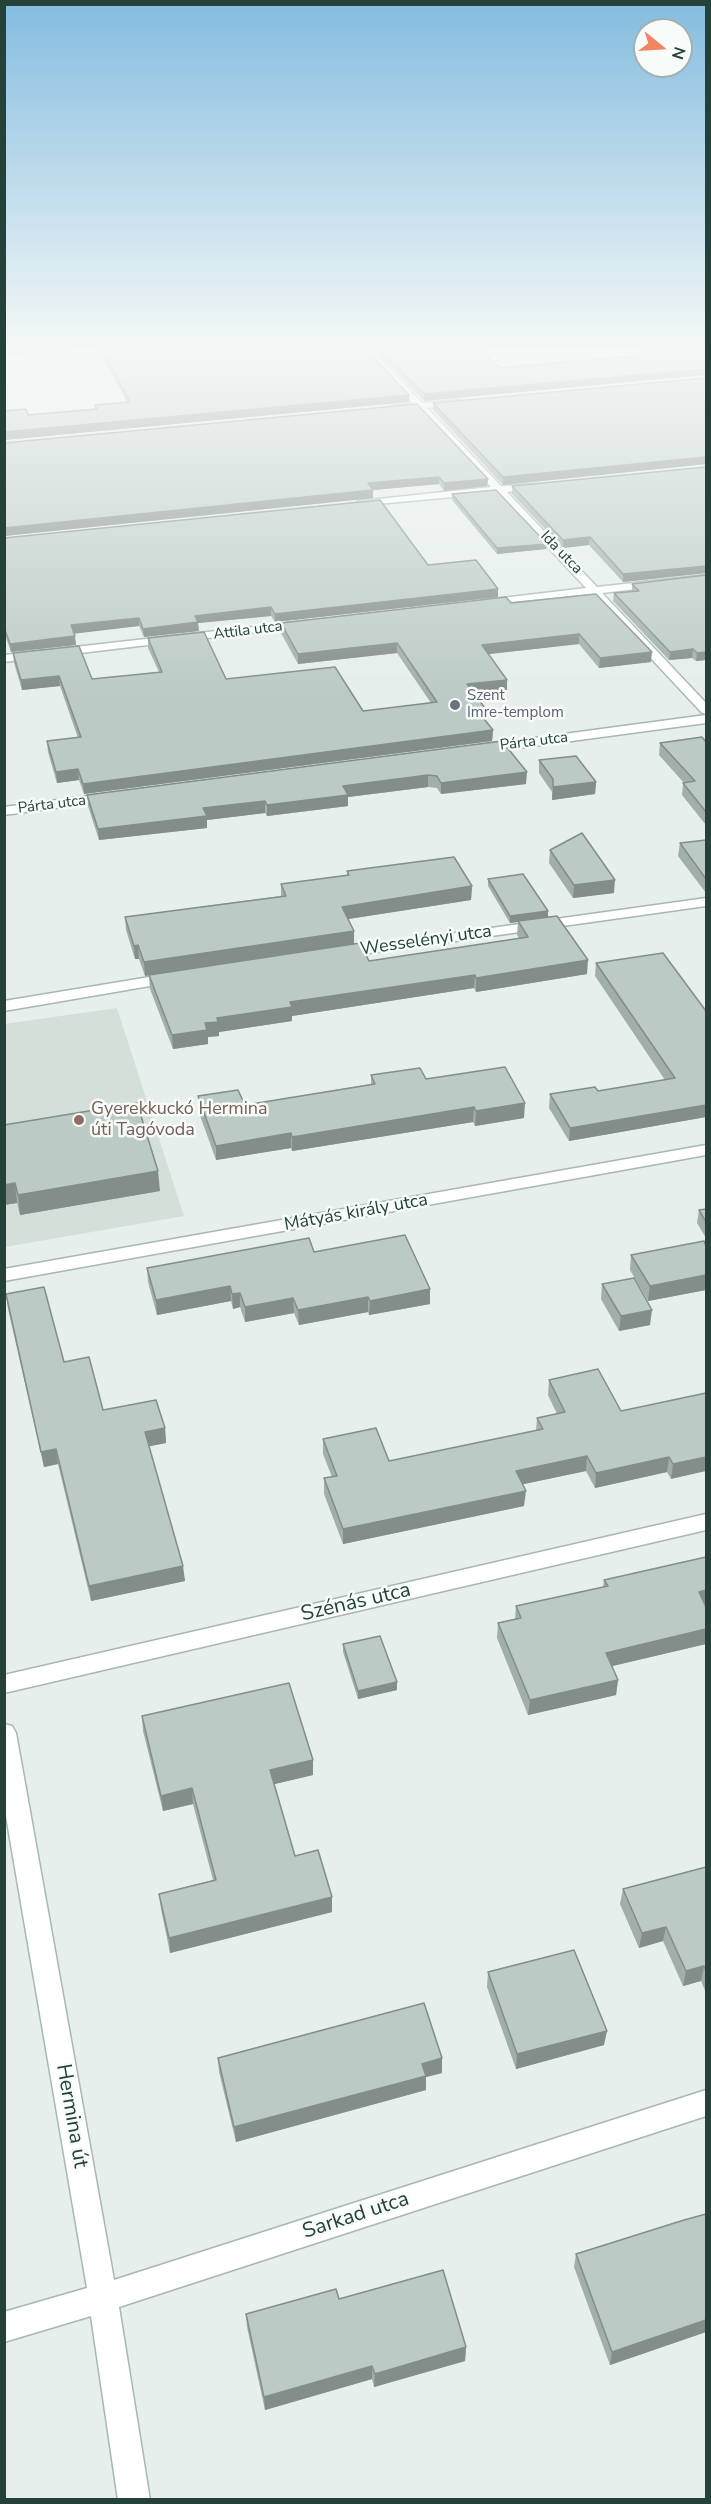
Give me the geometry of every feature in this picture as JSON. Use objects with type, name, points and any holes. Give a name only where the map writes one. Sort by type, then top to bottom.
[{"type":"street","name":"Ida utca","points":[[473,463],[596,590],[706,710]]},
{"type":"street","points":[[346,506],[545,485]]},
{"type":"street","points":[[478,604],[706,578]]},
{"type":"street","name":"Attila utca","points":[[4,659],[312,623]]},
{"type":"street","name":"Párta utca","points":[[472,750],[706,719]]},
{"type":"street","name":"Párta utca","points":[[4,811],[122,796]]},
{"type":"street","name":"Wesselényi utca","points":[[329,955],[706,902]]},
{"type":"street","points":[[4,1006],[189,976]]},
{"type":"street","name":"Mátyás király utca","points":[[4,1275],[706,1150]]},
{"type":"street","name":"Szénás utca","points":[[4,1684],[706,1522]]},
{"type":"street","name":"Hermina út","points":[[4,1733],[103,2298],[134,2499]]},
{"type":"street","name":"Sarkad utca","points":[[4,2327],[103,2298],[706,2103]]},
{"type":"shaded area","name":"Gyerekkuckó Hermina úti Tagóvoda","points":[[117,1008],[184,1216],[5,1247],[4,1024]]},
{"type":"building","points":[[4,463],[473,463],[488,479],[444,483],[439,477],[368,483],[373,490],[4,528]]},
{"type":"building","points":[[490,463],[647,463],[503,477]]},
{"type":"building","points":[[706,467],[706,566],[623,574],[590,537],[563,540],[512,486]]},
{"type":"building","points":[[496,490],[547,544],[497,548],[452,494]]},
{"type":"building","points":[[380,500],[428,565],[476,560],[498,589],[275,614],[271,607],[195,616],[198,622],[143,629],[139,618],[71,625],[75,636],[10,644],[4,627],[4,538]]},
{"type":"building","points":[[706,575],[706,652],[697,653],[693,649],[670,652],[614,593],[639,591],[632,584]]},
{"type":"building","points":[[596,594],[652,652],[600,658],[579,634],[482,645],[507,680],[467,684],[485,708],[476,709],[493,730],[83,784],[78,769],[56,772],[47,741],[81,737],[59,676],[21,680],[13,653],[79,646],[92,679],[162,672],[148,638],[204,632],[226,679],[335,667],[363,711],[437,702],[397,643],[298,654],[281,623],[506,597],[511,603]]},
{"type":"building","points":[[702,737],[706,742],[706,812],[683,783],[695,781],[660,743]]},
{"type":"building","points":[[502,741],[527,772],[441,783],[437,776],[428,775],[343,786],[348,795],[267,805],[265,801],[203,808],[207,816],[98,829],[87,795]]},
{"type":"building","points":[[576,756],[596,782],[553,787],[553,779],[539,760]]},
{"type":"building","points":[[582,833],[615,880],[574,885],[550,850]]},
{"type":"building","points":[[706,840],[706,879],[680,843]]},
{"type":"building","points":[[454,857],[472,886],[342,907],[354,931],[144,962],[138,945],[134,946],[125,917],[286,896],[281,884],[349,875],[347,871]]},
{"type":"building","points":[[523,874],[548,911],[510,916],[488,879]]},
{"type":"building","points":[[557,916],[588,960],[476,978],[475,975],[290,1002],[292,1007],[217,1018],[218,1022],[205,1023],[207,1030],[172,1035],[149,975],[360,943],[369,961],[528,937],[518,921]]},
{"type":"building","points":[[663,953],[706,1011],[706,1105],[570,1128],[550,1094],[595,1087],[598,1091],[675,1078],[596,963]]},
{"type":"building","points":[[505,1067],[525,1103],[476,1111],[474,1107],[292,1137],[291,1133],[216,1146],[198,1096],[238,1090],[245,1105],[375,1084],[371,1075],[420,1068],[426,1079]]},
{"type":"building","points":[[137,1103],[158,1171],[18,1195],[15,1183],[4,1185],[4,1125]]},
{"type":"building","points":[[706,1209],[706,1222],[699,1210]]},
{"type":"building","points":[[405,1235],[430,1289],[370,1301],[368,1297],[298,1310],[293,1298],[245,1307],[240,1293],[232,1294],[230,1286],[156,1300],[147,1268],[309,1238],[314,1252]]},
{"type":"building","points":[[704,1241],[706,1275],[650,1286],[631,1255]]},
{"type":"building","points":[[634,1278],[652,1310],[621,1316],[602,1284]]},
{"type":"building","points":[[44,1287],[64,1362],[89,1357],[103,1410],[156,1400],[165,1428],[145,1432],[183,1566],[89,1586],[56,1449],[41,1452],[6,1294]]},
{"type":"building","points":[[598,1369],[621,1411],[706,1393],[706,1457],[673,1464],[669,1457],[596,1473],[587,1456],[516,1471],[526,1491],[343,1529],[324,1478],[337,1476],[323,1439],[376,1428],[389,1461],[543,1429],[537,1418],[565,1412],[549,1380]]},
{"type":"building","points":[[706,1557],[706,1590],[699,1592],[706,1607],[706,1629],[606,1653],[618,1680],[530,1700],[498,1623],[521,1618],[516,1606],[608,1586],[604,1580]]},
{"type":"building","points":[[380,1636],[397,1682],[358,1691],[343,1644]]},
{"type":"building","points":[[289,1683],[313,1760],[270,1770],[295,1856],[318,1850],[332,1897],[169,1938],[159,1894],[216,1880],[192,1788],[161,1796],[142,1716]]},
{"type":"building","points":[[706,1867],[706,1971],[704,1966],[686,1971],[666,1927],[642,1933],[623,1889]]},
{"type":"building","points":[[574,1950],[607,2031],[517,2054],[488,1972]]},
{"type":"building","points":[[424,2003],[442,2058],[422,2064],[426,2076],[234,2127],[218,2058]]},
{"type":"building","points":[[706,2214],[706,2320],[612,2352],[576,2254]]},
{"type":"building","points":[[443,2270],[466,2347],[375,2374],[372,2366],[264,2397],[246,2314],[336,2289],[339,2299]]},
{"type":"place","name":"Szent Imre-templom","points":[[455,705]]},
{"type":"place","name":"Gyerekkuckó Hermina úti Tagóvoda","points":[[79,1120]]}]
